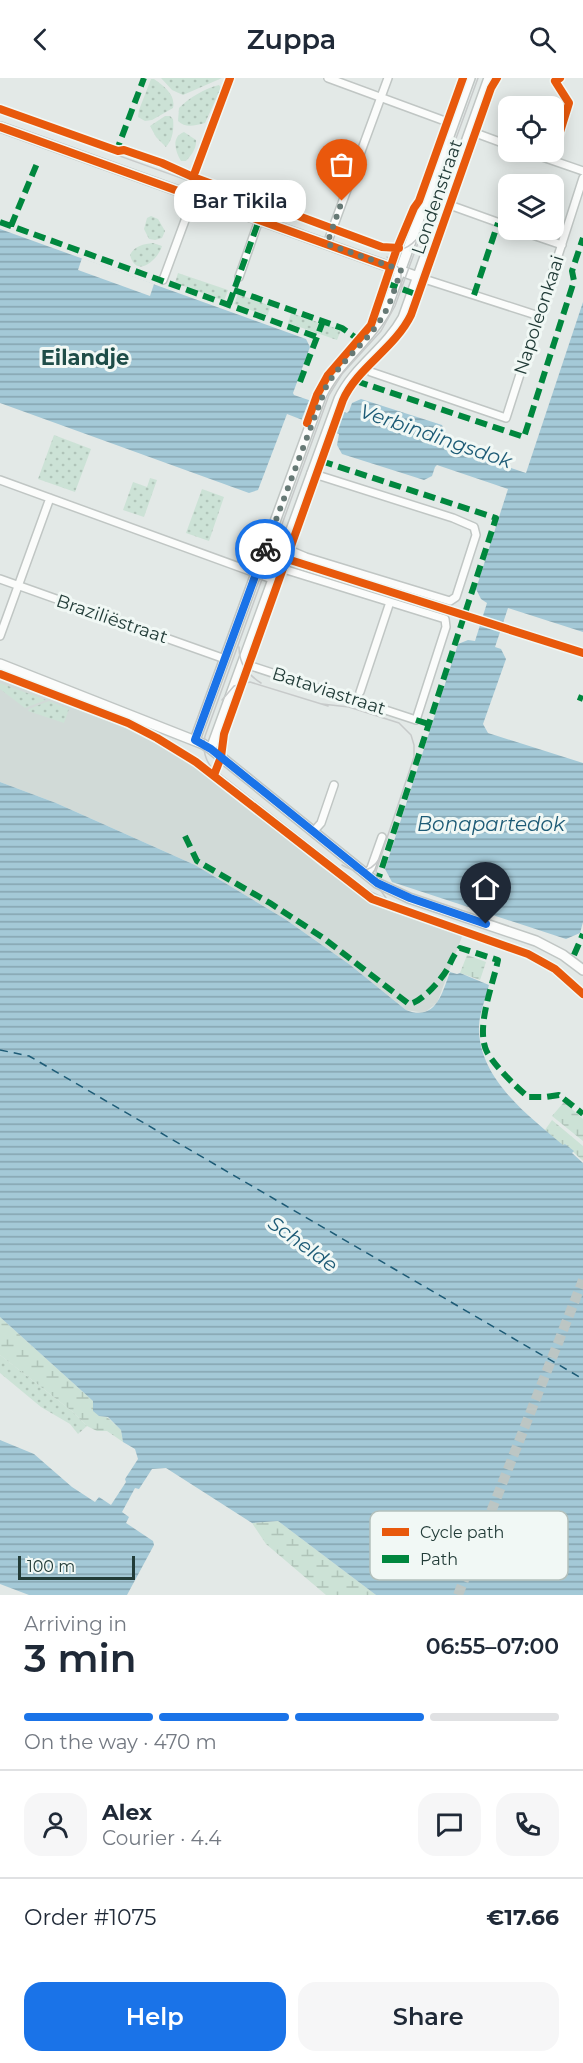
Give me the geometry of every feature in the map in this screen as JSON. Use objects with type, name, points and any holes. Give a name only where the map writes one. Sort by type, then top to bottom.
[{"type":"street","points":[[328,78],[453,124]]},
{"type":"street","points":[[327,244],[387,78]]},
{"type":"street","name":"Londenstraat","points":[[195,740],[319,403],[338,367],[379,323],[386,310],[470,78]]},
{"type":"street","name":"Londenstraat","points":[[211,749],[335,409],[347,384],[399,324],[472,132],[489,78]]},
{"type":"street","points":[[0,128],[418,277],[539,316]]},
{"type":"street","points":[[472,132],[498,141]]},
{"type":"street","points":[[557,162],[583,171]]},
{"type":"street","name":"Napoleonkaai","points":[[363,366],[371,372],[506,418],[583,178]]},
{"type":"street","points":[[163,280],[194,196]]},
{"type":"street","points":[[444,203],[498,222]]},
{"type":"street","points":[[238,277],[259,220]]},
{"type":"street","points":[[547,240],[562,245]]},
{"type":"street","points":[[268,541],[306,557],[450,601],[456,597],[476,536],[474,527],[461,520],[311,473]]},
{"type":"street","points":[[0,480],[272,579]]},
{"type":"street","points":[[0,636],[50,498]]},
{"type":"street","points":[[277,567],[390,602],[360,692]]},
{"type":"street","name":"Braziliëstraat","points":[[0,579],[225,659]]},
{"type":"street","name":"Bataviastraat","points":[[242,663],[416,720],[446,627],[444,619],[390,602]]},
{"type":"street","points":[[0,664],[195,740],[211,749],[383,886],[410,898],[536,941],[583,969]]},
{"type":"street","points":[[313,832],[321,823],[334,785]]},
{"type":"street","points":[[366,874],[374,861],[382,837]]},
{"type":"shaded area","points":[[0,677],[127,725],[179,752],[320,866],[366,899],[393,912],[463,934],[437,1003],[424,1013],[406,1010],[349,964],[285,919],[195,865],[56,803],[0,782]]},
{"type":"green space","points":[[161,78],[222,78],[183,95],[172,90]]},
{"type":"green space","points":[[151,79],[168,91],[173,99],[173,108],[152,120],[145,121],[138,117],[139,110]]},
{"type":"green space","points":[[219,85],[221,88],[205,123],[188,126],[178,121],[179,108],[183,104],[203,91]]},
{"type":"green space","points":[[165,116],[173,119],[172,137],[166,147],[156,137],[150,126]]},
{"type":"green space","points":[[184,132],[196,140],[196,143],[190,157],[186,161],[181,161],[176,149],[176,141],[177,137]]},
{"type":"green space","points":[[151,216],[158,219],[165,231],[162,238],[149,239],[144,229],[147,218]]},
{"type":"green space","points":[[153,243],[162,246],[156,257],[147,265],[137,266],[130,255],[134,249]]},
{"type":"green space","points":[[178,273],[228,290],[224,301],[175,283]]},
{"type":"green space","points":[[238,294],[271,306],[267,316],[234,304]]},
{"type":"green space","points":[[291,313],[341,330],[337,340],[288,323]]},
{"type":"green space","points":[[54,435],[91,449],[75,492],[38,479]]},
{"type":"green space","points":[[150,478],[157,480],[144,517],[123,510],[133,482],[147,487]]},
{"type":"green space","points":[[202,489],[224,497],[209,541],[186,533]]},
{"type":"green space","points":[[0,683],[46,700],[25,708],[0,689]]},
{"type":"green space","points":[[49,701],[69,709],[64,723],[28,711]]},
{"type":"green space","points":[[467,955],[486,962],[480,980],[460,973]]},
{"type":"green space","points":[[564,1102],[583,1119],[583,1141],[552,1116]]},
{"type":"green space","points":[[552,1120],[583,1146],[583,1161],[545,1130]]},
{"type":"green space","points":[[0,1317],[93,1401],[99,1416],[107,1417],[121,1430],[123,1442],[107,1431],[97,1431],[87,1426],[73,1412],[0,1355]]},
{"type":"green space","points":[[0,1355],[73,1412],[87,1426],[78,1434],[70,1424],[41,1407],[0,1373]]},
{"type":"green space","points":[[278,1521],[376,1595],[326,1595],[266,1544],[252,1523]]},
{"type":"water","points":[[0,229],[306,339],[310,347],[294,395],[347,413],[352,403],[361,399],[442,425],[446,434],[444,446],[526,473],[583,302],[583,632],[508,608],[495,647],[501,649],[506,659],[483,724],[488,733],[583,763],[583,922],[580,933],[566,939],[392,882],[385,869],[458,644],[468,640],[475,641],[487,603],[481,599],[476,589],[508,489],[437,465],[432,476],[424,480],[342,454],[337,445],[339,434],[287,414],[258,490],[249,493],[0,403]]},
{"type":"water","name":"Schelde","points":[[0,782],[56,803],[195,865],[285,919],[349,964],[406,1010],[416,1013],[431,1009],[440,996],[450,972],[460,973],[489,985],[479,1025],[486,1062],[507,1094],[563,1145],[565,1144],[574,1151],[572,1153],[583,1163],[583,1595],[376,1595],[278,1521],[252,1523],[166,1468],[152,1469],[139,1489],[135,1488],[122,1512],[129,1517],[126,1523],[153,1541],[154,1545],[127,1595],[29,1595],[0,1584],[0,1440],[34,1454],[72,1487],[95,1502],[99,1497],[111,1505],[138,1459],[135,1449],[123,1442],[121,1430],[108,1417],[99,1416],[93,1411],[93,1401],[0,1317]]},
{"type":"pier","points":[[82,258],[154,284],[150,296],[78,270]]},
{"type":"pier","points":[[310,398],[344,410],[336,434],[301,421]]},
{"type":"ferry route","points":[[0,1050],[29,1056],[583,1379]]},
{"type":"tunnel","points":[[491,1511],[583,1280]]},
{"type":"tunnel","points":[[458,1595],[464,1580]]},
{"type":"tram line","points":[[478,78],[395,306],[381,331],[342,374],[329,395],[205,736],[204,748],[205,756],[211,767],[369,891],[396,904],[533,952],[552,963],[583,988]]},
{"type":"tram line","points":[[0,113],[381,250],[403,249],[420,235]]},
{"type":"tram line","points":[[387,257],[401,270],[401,287]]},
{"type":"tram line","points":[[239,647],[240,659],[245,668],[261,683]]},
{"type":"tram line","points":[[222,700],[234,686],[250,682],[328,706]]},
{"type":"tram line","points":[[322,704],[349,707],[399,723],[411,735],[414,757],[376,871],[379,888],[386,898]]},
{"type":"tram line","points":[[342,865],[363,871],[372,867],[380,858]]},
{"type":"marked path","points":[[121,150],[118,151],[118,147],[144,78]]},
{"type":"marked path","points":[[11,226],[38,161]]},
{"type":"marked path","points":[[229,304],[259,220]]},
{"type":"marked path","points":[[0,222],[317,337]]},
{"type":"marked path","points":[[474,295],[498,223]]},
{"type":"marked path","points":[[356,381],[524,437],[574,281],[572,271],[583,238]]},
{"type":"marked path","points":[[386,283],[418,295]]},
{"type":"marked path","points":[[234,290],[342,328],[362,342]]},
{"type":"marked path","points":[[300,382],[323,321]]},
{"type":"marked path","points":[[321,461],[496,518],[379,877]]},
{"type":"marked path","points":[[578,697],[583,699]]},
{"type":"marked path","points":[[416,720],[429,724]]},
{"type":"marked path","points":[[185,836],[197,861],[270,903],[322,937],[409,1004],[419,1000],[436,984],[460,948],[498,960],[484,1019],[483,1031],[487,1052],[506,1076],[528,1097],[559,1095],[583,1114]]},
{"type":"marked path","points":[[574,955],[583,934]]},
{"type":"cycle path","points":[[195,172],[230,78]]},
{"type":"cycle path","points":[[307,423],[317,395],[328,375],[371,325],[396,251],[419,201],[463,78]]},
{"type":"cycle path","points":[[214,775],[221,757],[224,734],[343,400],[357,378],[396,338],[411,315],[491,88],[497,78]]},
{"type":"cycle path","points":[[560,78],[555,81],[569,103],[564,119]]},
{"type":"cycle path","points":[[0,109],[118,151],[124,150],[162,163],[193,177],[382,247],[399,248]]},
{"type":"cycle path","points":[[0,127],[390,267]]},
{"type":"cycle path","points":[[287,559],[583,653]]},
{"type":"cycle path","points":[[0,674],[128,723],[157,738],[196,762],[372,899],[528,954],[555,969],[583,994]]},
{"type":"way so far","points":[[265,549],[326,387],[338,367],[379,323],[401,270],[327,244],[342,201]]},
{"type":"place","name":"Bar Tikila","points":[[342,201]]},
{"type":"district","name":"Eilandje","points":[[85,358]]},
{"type":"route","points":[[265,549],[195,740],[211,749],[377,883],[410,898],[486,924]]},
{"type":"water label","name":"Verbindingsdok","points":[[436,436]]},
{"type":"water label","name":"Bonapartedok","points":[[491,824]]}]
